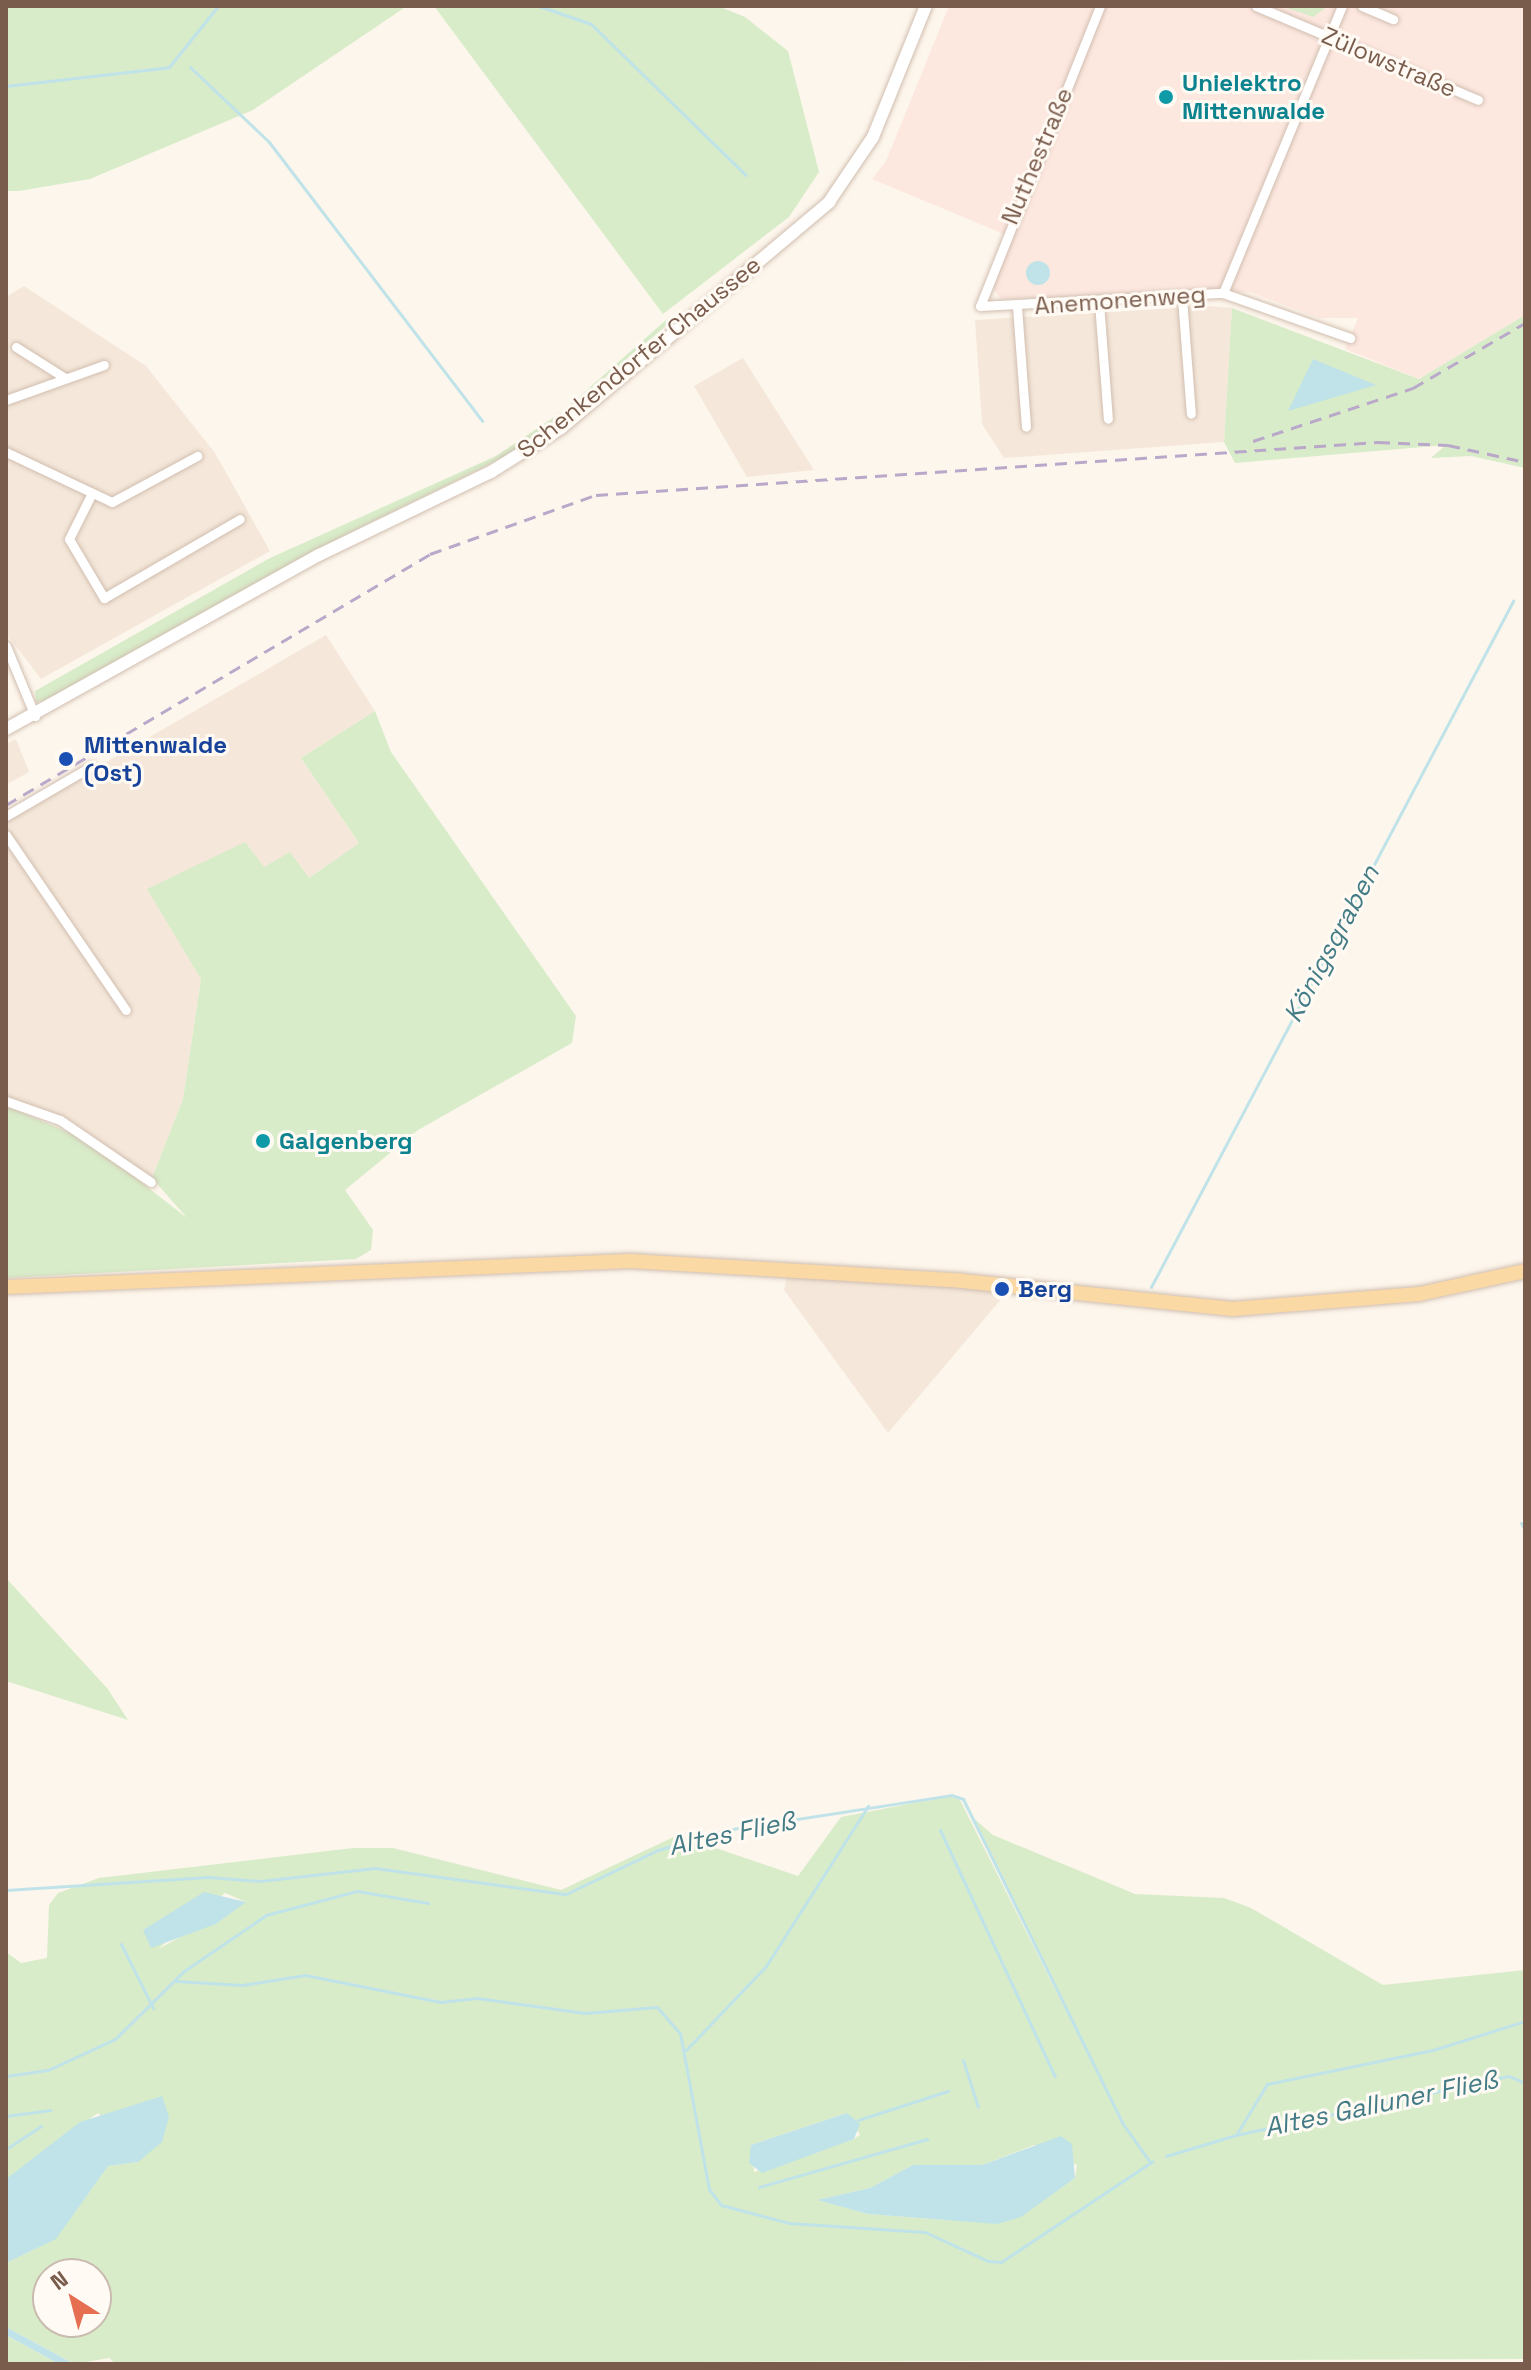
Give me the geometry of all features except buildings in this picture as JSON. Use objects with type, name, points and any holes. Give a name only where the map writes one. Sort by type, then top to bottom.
[{"type":"main road","name":"Schenkendorfer Chaussee","points":[[6,729],[35,716],[308,561],[491,472],[561,428],[829,202],[873,137],[926,6]]},
{"type":"main road","points":[[6,1287],[522,1262],[791,1269],[1014,1285],[1258,1308],[1419,1294],[1525,1271]]},
{"type":"street","name":"Nuthestraße","points":[[980,306],[1100,6]]},
{"type":"street","name":"Zülowstraße","points":[[1256,6],[1478,100]]},
{"type":"street","points":[[1223,293],[1342,6]]},
{"type":"street","points":[[1362,6],[1393,19]]},
{"type":"street","name":"Anemonenweg","points":[[980,306],[1099,303],[1223,293],[1350,338]]},
{"type":"street","points":[[1182,298],[1191,414]]},
{"type":"street","points":[[1099,303],[1108,419]]},
{"type":"street","points":[[1017,307],[1026,427]]},
{"type":"street","points":[[16,347],[65,378]]},
{"type":"street","points":[[6,400],[104,365]]},
{"type":"street","points":[[6,452],[91,495],[121,500],[197,456]]},
{"type":"street","points":[[91,495],[69,539],[104,598],[240,519]]},
{"type":"street","points":[[6,646],[35,716]]},
{"type":"street","points":[[6,816],[92,766]]},
{"type":"street","points":[[6,835],[126,1010]]},
{"type":"street","points":[[6,1101],[60,1120],[151,1182]]},
{"type":"shaded area","points":[[949,6],[1525,6],[1525,315],[1419,379],[1345,349],[1358,318],[1319,318],[1250,292],[1001,299],[992,287],[1011,237],[872,179],[886,161]]},
{"type":"shaded area","points":[[24,286],[146,366],[215,453],[270,551],[41,679],[6,633],[6,297]]},
{"type":"shaded area","points":[[1209,306],[1232,308],[1224,442],[1004,458],[982,424],[975,320]]},
{"type":"shaded area","points":[[743,358],[814,470],[747,477],[694,386]]},
{"type":"shaded area","points":[[326,635],[375,711],[301,758],[359,843],[309,878],[201,979],[183,1099],[152,1178],[65,1117],[6,1096],[6,820]]},
{"type":"shaded area","points":[[16,739],[29,772],[6,785],[6,744]]},
{"type":"shaded area","points":[[788,1274],[1008,1291],[888,1433],[784,1290]]},
{"type":"green space","points":[[6,6],[407,6],[253,110],[90,179],[6,191]]},
{"type":"green space","points":[[434,6],[718,6],[745,17],[788,51],[819,172],[789,217],[663,314]]},
{"type":"green space","points":[[1281,6],[1328,6],[1313,17]]},
{"type":"green space","points":[[1232,308],[1419,379],[1525,315],[1525,468],[1471,456],[1431,458],[1446,445],[1235,463],[1224,442]]},
{"type":"green space","points":[[667,319],[674,319],[520,449],[329,543],[58,698],[36,702],[35,691],[270,558],[496,456],[562,412]]},
{"type":"green space","points":[[375,711],[391,752],[576,1016],[572,1043],[418,1130],[345,1190],[373,1230],[371,1250],[356,1259],[6,1278],[6,1106],[87,1140],[187,1218],[152,1178],[183,1099],[201,979],[147,889],[245,842],[264,867],[290,852],[309,878],[359,843],[301,758]]},
{"type":"green space","points":[[6,1578],[107,1688],[128,1720],[6,1681]]},
{"type":"green space","points":[[950,1796],[960,1800],[1074,2027],[971,1816],[993,1835],[1135,1894],[1224,1898],[1251,1908],[1383,1985],[1525,1970],[1525,2359],[116,2364],[109,2358],[74,2364],[6,2327],[6,2263],[55,2239],[108,2166],[138,2162],[98,2113],[6,2179],[6,1952],[21,1963],[47,1958],[49,1905],[58,1893],[99,1878],[353,1848],[393,1848],[561,1890],[678,1835],[798,1876],[841,1817]],"holes":[[[225,1893],[246,1902],[158,1949]],[[847,2113],[860,2135],[854,2139],[754,2172],[751,2145]],[[1034,2145],[1077,2165],[1075,2178],[1048,2197],[945,2220],[868,2214],[818,2200],[870,2188],[913,2165],[982,2165]]]},
{"type":"green space","points":[[6,2335],[59,2364],[6,2364]]},
{"type":"water","points":[[1038,261],[1046,265],[1050,273],[1046,281],[1038,285],[1030,281],[1026,273],[1030,265]]},
{"type":"water","points":[[1313,359],[1376,385],[1288,411]]},
{"type":"water","points":[[204,1892],[246,1902],[216,1924],[151,1948],[143,1930]]},
{"type":"water","points":[[162,2096],[169,2117],[162,2142],[138,2162],[108,2166],[56,2239],[6,2263],[6,2179],[80,2122]]},
{"type":"water","points":[[847,2113],[860,2124],[854,2139],[762,2173],[749,2163],[751,2145]]},
{"type":"water","points":[[1061,2136],[1072,2144],[1075,2178],[1021,2217],[997,2224],[868,2214],[817,2200],[870,2188],[913,2165],[982,2165]]},
{"type":"water","points":[[6,2327],[74,2364],[59,2364],[6,2335]]},
{"type":"waterway","points":[[6,86],[169,67],[218,6]]},
{"type":"waterway","points":[[539,6],[591,24],[746,175]]},
{"type":"waterway","points":[[190,67],[269,142],[482,421]]},
{"type":"waterway","name":"Königsgraben","points":[[1151,1287],[1513,601]]},
{"type":"waterway","points":[[1521,1523],[1525,1530]]},
{"type":"waterway","name":"Altes Fließ","points":[[6,1890],[208,1877],[260,1881],[375,1868],[566,1894],[658,1850],[726,1830],[951,1795],[963,1799],[1123,2124],[1150,2162]]},
{"type":"waterway","points":[[686,2050],[766,1966],[868,1806]]},
{"type":"waterway","points":[[940,1830],[1055,2077]]},
{"type":"waterway","points":[[6,2076],[48,2070],[115,2039],[184,1971],[266,1915],[357,1891],[428,1903]]},
{"type":"waterway","points":[[121,1944],[153,2008]]},
{"type":"waterway","name":"Altes Galluner Fließ","points":[[176,1981],[242,1985],[305,1975],[440,2002],[477,1998],[585,2013],[657,2007],[680,2033],[709,2189],[721,2205],[789,2223],[925,2232],[988,2261],[1001,2262],[1153,2161]]},
{"type":"waterway","name":"Altes Galluner Fließ","points":[[1166,2156],[1236,2135],[1267,2084],[1433,2050],[1525,2021]]},
{"type":"waterway","points":[[963,2060],[978,2107]]},
{"type":"waterway","name":"Altes Galluner Fließ","points":[[1236,2135],[1509,2076],[1525,2083]]},
{"type":"waterway","points":[[858,2120],[948,2091]]},
{"type":"waterway","points":[[6,2116],[51,2110]]},
{"type":"waterway","points":[[6,2149],[41,2126]]},
{"type":"waterway","points":[[759,2187],[927,2139]]},
{"type":"railway","points":[[1253,441],[1413,388],[1525,323]]},
{"type":"railway","points":[[6,805],[430,554],[596,495],[1378,442],[1448,445],[1525,462]]},
{"type":"place","name":"Unielektro Mittenwalde","points":[[1166,97]]},
{"type":"place","name":"Mittenwalde (Ost)","points":[[66,759]]},
{"type":"place","name":"Galgenberg","points":[[263,1141]]},
{"type":"place","name":"Berg","points":[[1002,1289]]}]
